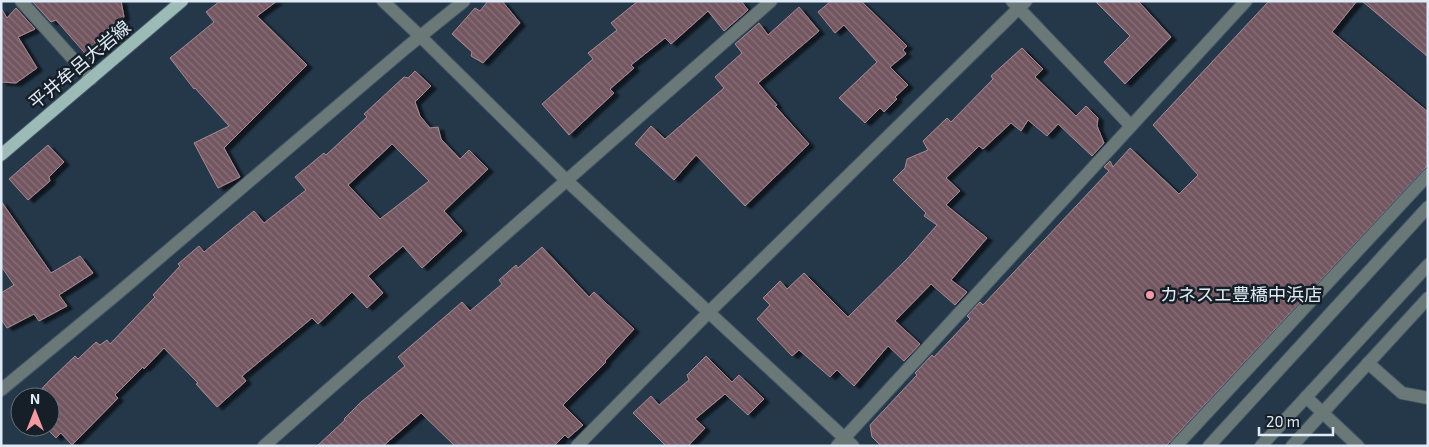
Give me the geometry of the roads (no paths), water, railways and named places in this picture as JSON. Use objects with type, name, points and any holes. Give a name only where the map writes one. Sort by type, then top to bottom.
[{"type":"main road","name":"平井牟呂大岩線","points":[[1,155],[182,1]]},
{"type":"street","points":[[22,1],[91,79]]},
{"type":"street","points":[[383,1],[566,180],[845,443],[1246,1]]},
{"type":"street","points":[[1,390],[464,1]]},
{"type":"street","points":[[264,446],[772,1]]},
{"type":"street","points":[[577,446],[1019,4],[1131,126]]},
{"type":"street","points":[[1176,446],[1428,175]]},
{"type":"street","points":[[1209,446],[1428,207]]},
{"type":"street","points":[[1261,446],[1428,265]]},
{"type":"street","points":[[1292,446],[1428,298]]},
{"type":"street","points":[[1368,363],[1402,393],[1428,398]]},
{"type":"street","points":[[1306,397],[1358,446]]},
{"type":"place","name":"カネスエ豊橋中浜店","points":[[1150,295]]}]
